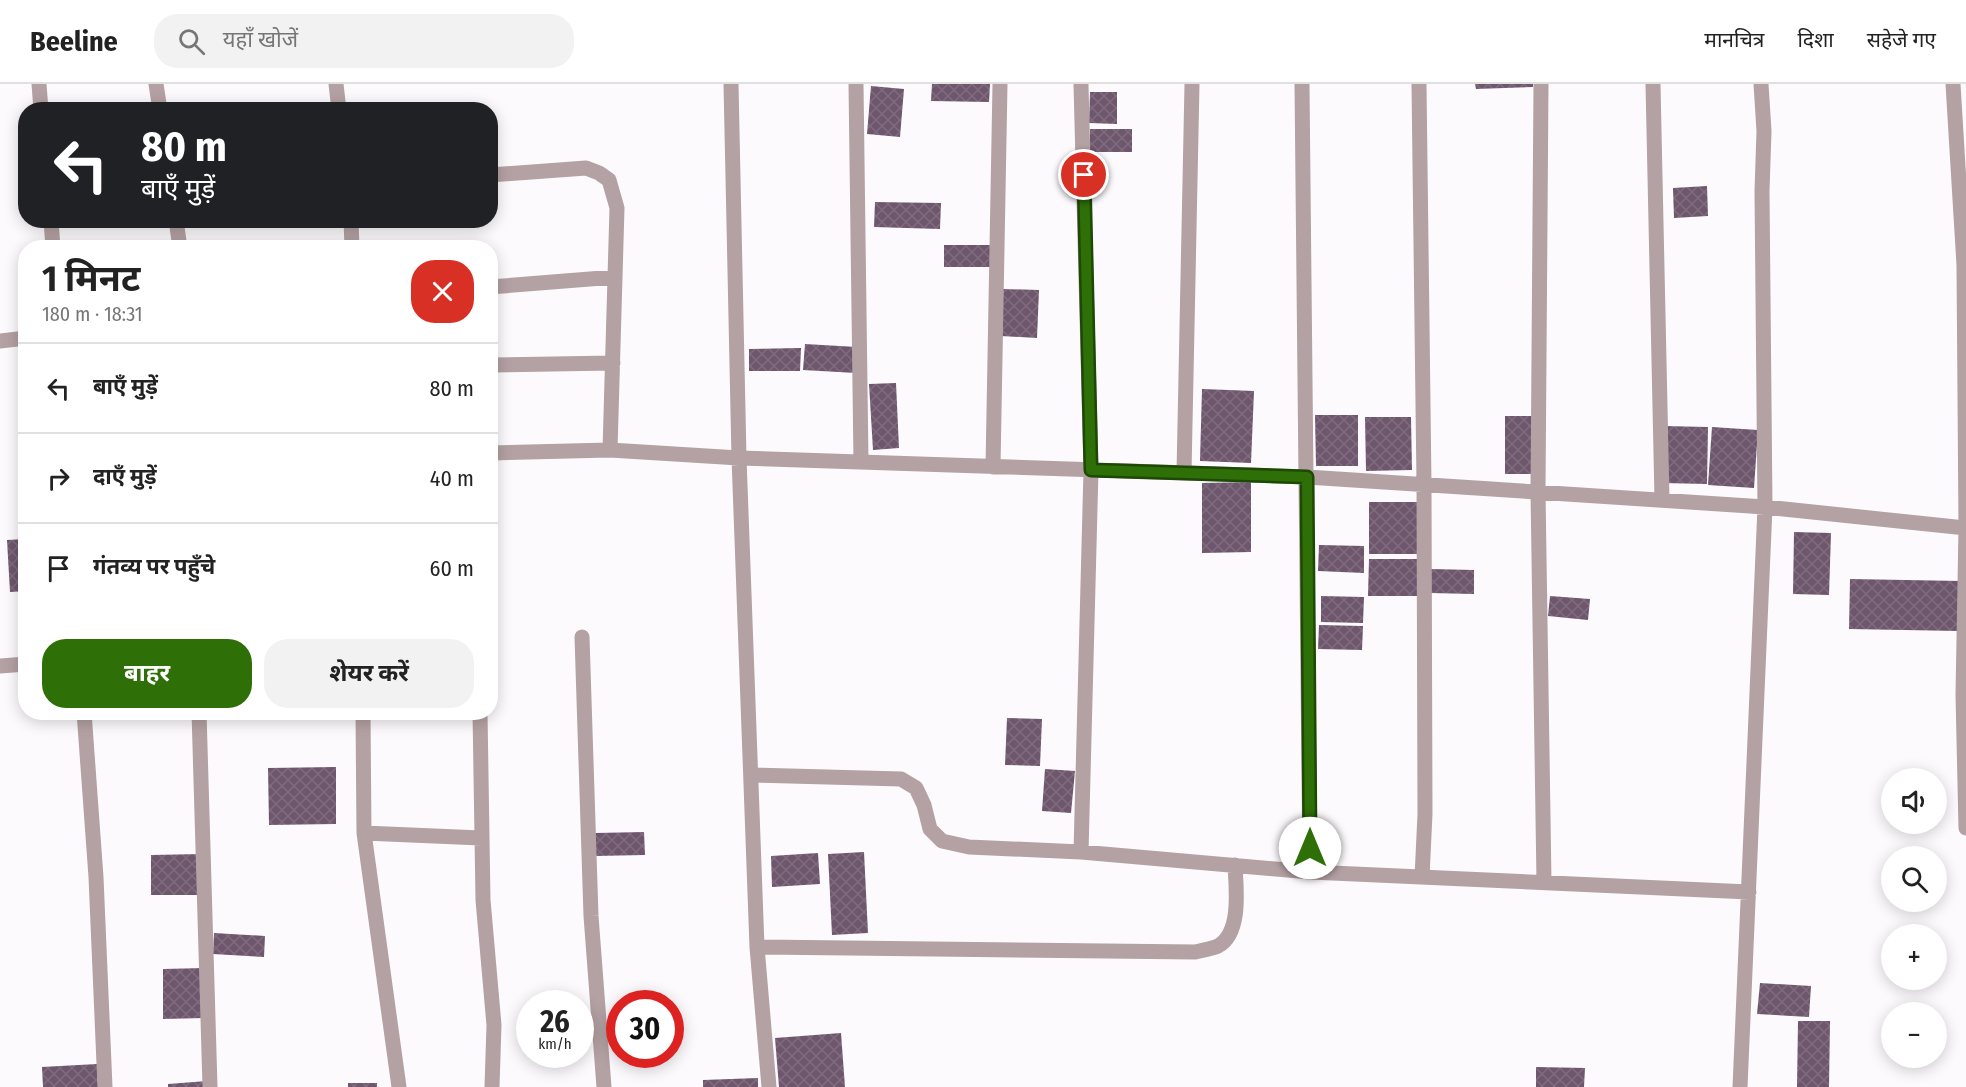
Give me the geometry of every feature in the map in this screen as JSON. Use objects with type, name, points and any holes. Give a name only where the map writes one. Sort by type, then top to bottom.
[{"type":"street","points":[[39,84],[40,102]]},
{"type":"street","points":[[156,84],[159,102]]},
{"type":"street","points":[[336,84],[338,102]]},
{"type":"street","points":[[730,84],[739,458],[757,947],[769,1087]]},
{"type":"street","points":[[856,84],[861,462]]},
{"type":"street","points":[[993,467],[1000,84]]},
{"type":"street","points":[[1081,84],[1091,470],[1081,852]]},
{"type":"street","points":[[1184,473],[1192,84]]},
{"type":"street","points":[[1302,84],[1310,872]]},
{"type":"street","points":[[1419,84],[1424,484],[1425,814],[1422,877]]},
{"type":"street","points":[[1541,84],[1538,492],[1544,882]]},
{"type":"street","points":[[1653,84],[1662,499],[1659,500]]},
{"type":"street","points":[[1740,1087],[1765,507],[1762,191],[1764,131],[1761,84]]},
{"type":"street","points":[[1953,84],[1965,265],[1966,828]]},
{"type":"street","points":[[498,174],[585,168],[609,180],[617,208],[610,450]]},
{"type":"street","points":[[498,286],[615,277]]},
{"type":"street","points":[[0,341],[18,339]]},
{"type":"street","points":[[498,365],[614,363]]},
{"type":"street","points":[[498,453],[610,450],[739,458],[1307,477],[1765,507],[1966,528]]},
{"type":"street","points":[[582,637],[591,916],[604,1087]]},
{"type":"street","points":[[0,666],[18,665]]},
{"type":"street","points":[[85,720],[96,877],[105,1087]]},
{"type":"street","points":[[199,720],[210,1087]]},
{"type":"street","points":[[363,720],[364,832],[399,1087]]},
{"type":"street","points":[[480,720],[483,900],[494,1025],[492,1087]]},
{"type":"street","points":[[751,775],[900,779],[916,788],[924,805],[930,829],[942,841],[969,848],[1081,852],[1310,872],[1749,892]]},
{"type":"street","points":[[364,832],[482,838]]},
{"type":"street","points":[[757,947],[1195,952],[1220,946],[1233,928],[1237,904],[1235,865]]},
{"type":"building","points":[[932,84],[990,84],[989,102],[931,101]]},
{"type":"building","points":[[1475,84],[1533,84],[1533,87],[1476,89]]},
{"type":"building","points":[[871,86],[904,89],[900,137],[867,134]]},
{"type":"building","points":[[1090,92],[1117,92],[1117,124],[1089,123]]},
{"type":"building","points":[[1090,129],[1132,129],[1132,152],[1090,152]]},
{"type":"building","points":[[1707,186],[1708,216],[1674,218],[1673,188]]},
{"type":"building","points":[[875,202],[941,203],[940,229],[874,227]]},
{"type":"building","points":[[944,245],[996,245],[996,267],[944,267]]},
{"type":"building","points":[[1003,289],[1039,290],[1037,338],[1001,336]]},
{"type":"building","points":[[805,344],[857,347],[856,373],[803,370]]},
{"type":"building","points":[[801,348],[800,371],[749,371],[749,349]]},
{"type":"building","points":[[896,383],[899,448],[873,450],[869,384]]},
{"type":"building","points":[[1202,389],[1254,391],[1251,463],[1200,461]]},
{"type":"building","points":[[1315,415],[1358,415],[1358,466],[1316,466]]},
{"type":"building","points":[[1505,416],[1537,416],[1537,474],[1505,474]]},
{"type":"building","points":[[1365,417],[1411,417],[1412,470],[1366,471]]},
{"type":"building","points":[[1663,426],[1708,427],[1707,484],[1662,483]]},
{"type":"building","points":[[1712,427],[1758,430],[1754,488],[1708,485]]},
{"type":"building","points":[[1251,482],[1251,552],[1202,553],[1202,483]]},
{"type":"building","points":[[1369,502],[1418,502],[1418,554],[1369,554]]},
{"type":"building","points":[[1794,532],[1831,533],[1829,595],[1793,594]]},
{"type":"building","points":[[18,539],[18,592],[10,592],[7,540]]},
{"type":"building","points":[[1319,545],[1364,546],[1364,573],[1318,571]]},
{"type":"building","points":[[1369,559],[1418,559],[1418,596],[1368,596]]},
{"type":"building","points":[[1430,569],[1474,570],[1474,594],[1430,593]]},
{"type":"building","points":[[1850,579],[1961,581],[1959,631],[1849,629]]},
{"type":"building","points":[[1321,596],[1364,597],[1363,623],[1321,622]]},
{"type":"building","points":[[1550,596],[1590,599],[1588,620],[1548,616]]},
{"type":"building","points":[[1319,625],[1363,626],[1362,650],[1318,649]]},
{"type":"building","points":[[1007,718],[1042,719],[1040,766],[1005,765]]},
{"type":"building","points":[[336,767],[336,824],[269,825],[268,768]]},
{"type":"building","points":[[1045,769],[1075,771],[1071,813],[1042,811]]},
{"type":"building","points":[[644,832],[645,855],[595,856],[595,833]]},
{"type":"building","points":[[864,852],[868,933],[832,935],[828,854]]},
{"type":"building","points":[[818,853],[820,884],[772,887],[771,856]]},
{"type":"building","points":[[203,854],[203,895],[151,895],[151,855]]},
{"type":"building","points":[[214,933],[265,936],[264,957],[213,954]]},
{"type":"building","points":[[204,968],[204,1018],[163,1019],[163,969]]},
{"type":"building","points":[[1760,983],[1811,986],[1809,1017],[1757,1014]]},
{"type":"building","points":[[1798,1021],[1830,1021],[1829,1087],[1797,1087]]},
{"type":"building","points":[[841,1033],[845,1087],[779,1087],[775,1038]]},
{"type":"building","points":[[97,1064],[98,1087],[43,1087],[42,1067]]},
{"type":"building","points":[[1536,1067],[1585,1068],[1584,1087],[1536,1087]]},
{"type":"building","points":[[758,1078],[758,1087],[703,1087],[703,1080]]},
{"type":"building","points":[[207,1081],[207,1087],[168,1087],[168,1084]]},
{"type":"building","points":[[348,1083],[377,1083],[377,1087],[348,1087]]},
{"type":"route","points":[[1084,175],[1091,470],[1307,477],[1310,848]]}]
